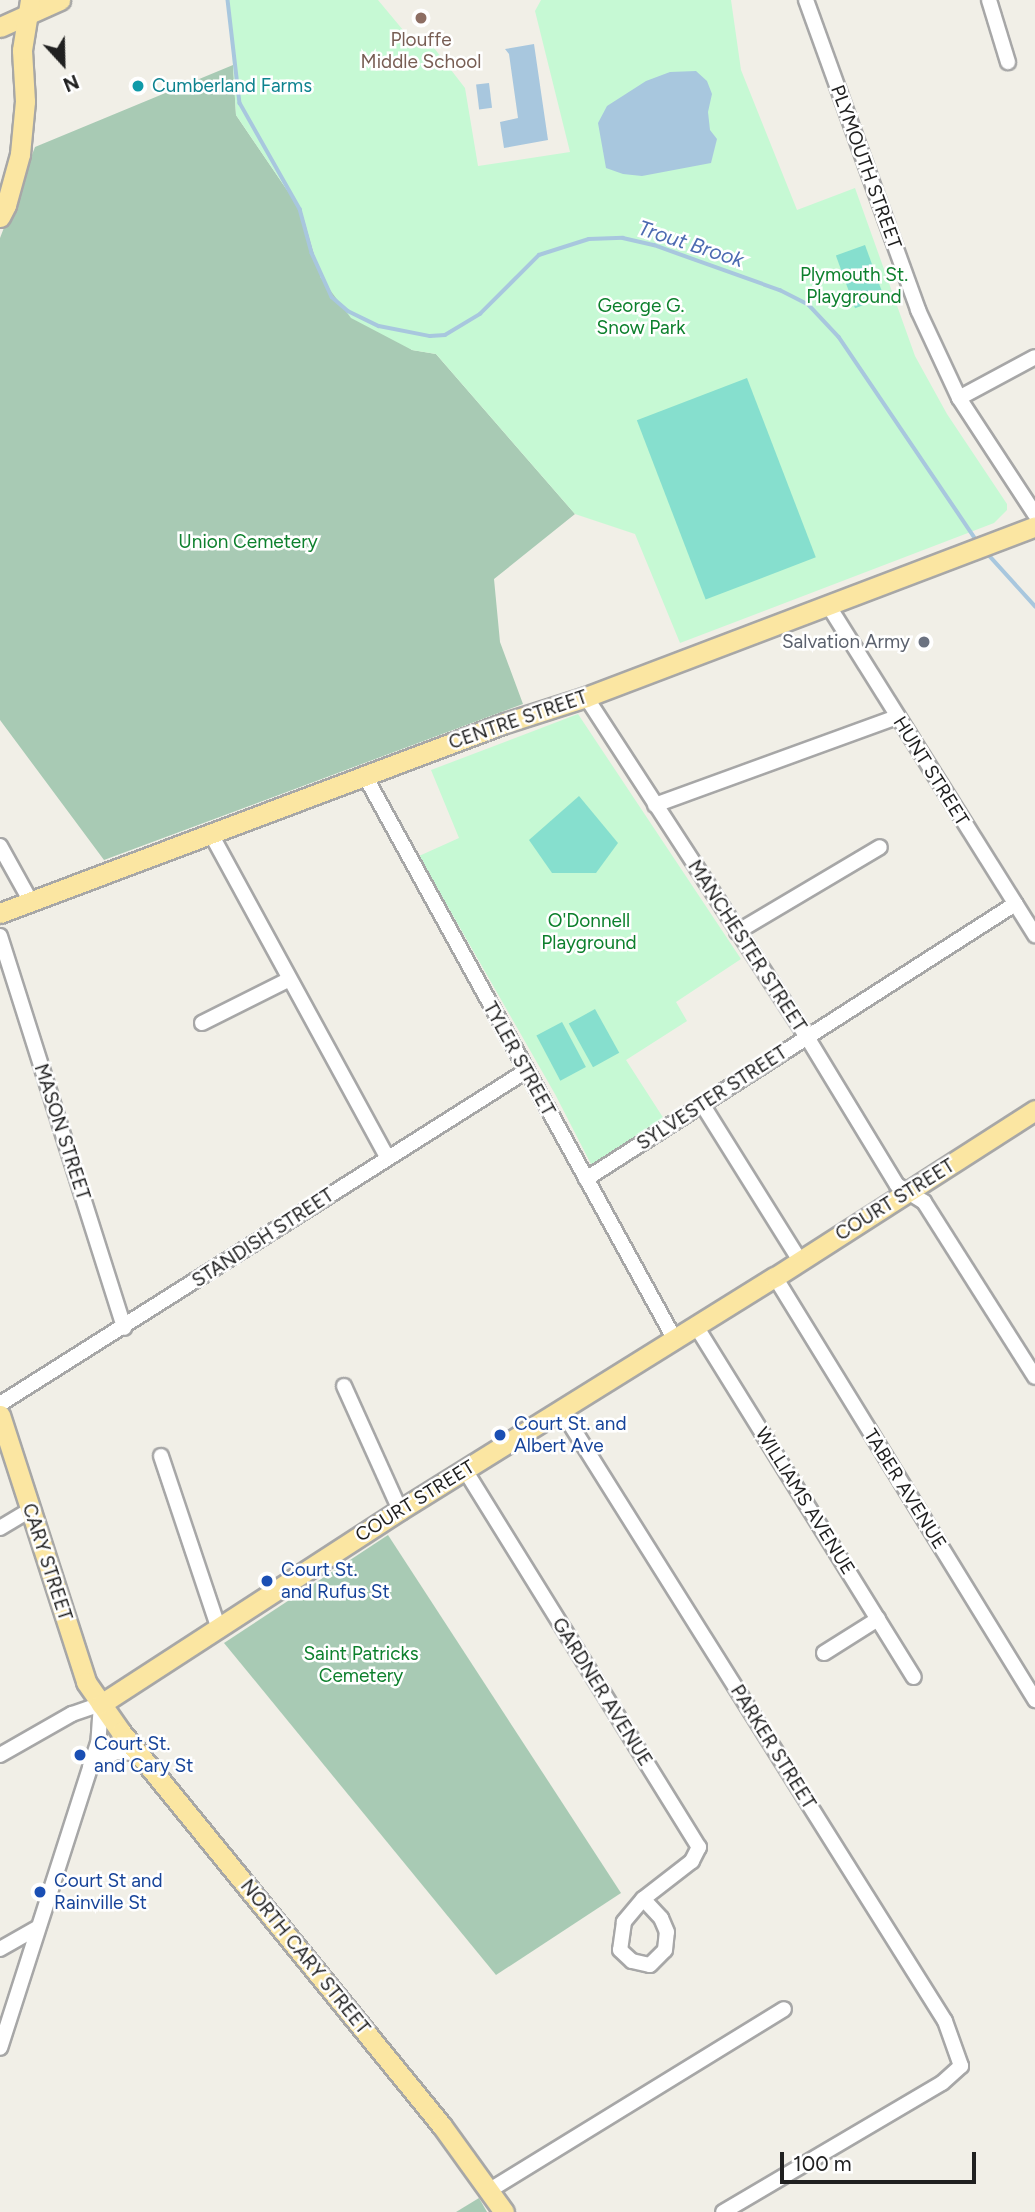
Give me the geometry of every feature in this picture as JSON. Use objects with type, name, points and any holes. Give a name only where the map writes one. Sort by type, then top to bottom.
[{"type":"main road","points":[[0,27],[28,8],[60,0]]},
{"type":"main road","points":[[2,210],[20,154],[25,101],[22,50],[28,8]]},
{"type":"main road","name":"CENTRE STREET","points":[[0,913],[505,723],[586,697],[1035,526]]},
{"type":"main road","name":"COURT STREET","points":[[101,1704],[400,1510],[675,1340],[1035,1110]]},
{"type":"main road","name":"CARY STREET","points":[[0,1415],[82,1670],[101,1704]]},
{"type":"main road","name":"NORTH CARY STREET","points":[[101,1704],[419,2097],[505,2212]]},
{"type":"street","name":"PLYMOUTH STREET","points":[[806,0],[918,310],[959,398],[1035,514]]},
{"type":"street","points":[[989,0],[1008,62]]},
{"type":"street","points":[[959,398],[1035,357]]},
{"type":"street","name":"HUNT STREET","points":[[828,605],[1035,935]]},
{"type":"street","name":"MANCHESTER STREET","points":[[586,697],[807,1037],[897,1185],[924,1202],[1035,1377]]},
{"type":"street","points":[[655,805],[897,717]]},
{"type":"street","name":"TYLER STREET","points":[[365,776],[675,1340]]},
{"type":"street","points":[[211,834],[288,980],[387,1157]]},
{"type":"street","points":[[0,846],[31,902]]},
{"type":"street","points":[[737,932],[880,847]]},
{"type":"street","name":"SYLVESTER STREET","points":[[586,1179],[1015,904]]},
{"type":"street","name":"MASON STREET","points":[[0,936],[124,1328]]},
{"type":"street","points":[[202,1023],[288,980]]},
{"type":"street","name":"STANDISH STREET","points":[[0,1404],[124,1328],[387,1157],[526,1071]]},
{"type":"street","points":[[702,1104],[800,1261]]},
{"type":"street","name":"TABER AVENUE","points":[[775,1277],[1035,1700]]},
{"type":"street","name":"WILLIAMS AVENUE","points":[[696,1326],[914,1676]]},
{"type":"street","points":[[344,1386],[400,1510]]},
{"type":"street","name":"PARKER STREET","points":[[562,1411],[945,2021],[961,2066],[942,2083],[723,2212]]},
{"type":"street","points":[[161,1456],[219,1629]]},
{"type":"street","name":"GARDNER AVENUE","points":[[465,1470],[699,1847],[692,1861],[643,1899]]},
{"type":"street","points":[[0,1528],[30,1510]]},
{"type":"street","points":[[824,1653],[878,1619]]},
{"type":"street","points":[[0,1755],[72,1714],[101,1704],[99,1743],[37,1927],[0,2048]]},
{"type":"street","points":[[90,1767],[116,1752],[138,1753]]},
{"type":"street","points":[[0,1949],[37,1927]]},
{"type":"street","points":[[490,2190],[784,2009]]},
{"type":"green space","name":"George G. Snow Park","points":[[229,0],[378,0],[413,42],[424,35],[465,88],[478,166],[570,152],[535,11],[541,0],[731,0],[741,70],[797,210],[855,188],[915,356],[947,414],[1007,504],[1007,510],[994,523],[680,643],[635,534],[575,514],[436,354],[412,350],[351,318],[321,278],[302,212],[236,115]]},
{"type":"green space","name":"Union Cemetery","points":[[233,65],[236,115],[302,212],[321,278],[412,350],[436,354],[575,514],[494,579],[500,642],[523,704],[104,860],[0,720],[0,238],[35,147]]},
{"type":"green space","name":"Plymouth St. Playground","points":[[865,245],[884,298],[855,308],[836,256]]},
{"type":"green space","points":[[747,378],[816,557],[706,600],[637,420]]},
{"type":"green space","name":"O'Donnell Playground","points":[[578,714],[741,959],[676,1002],[687,1021],[626,1060],[664,1119],[592,1166],[555,1094],[419,856],[459,838],[431,770]]},
{"type":"green space","points":[[579,796],[618,843],[596,873],[552,873],[529,840]]},
{"type":"green space","points":[[595,1009],[619,1053],[593,1067],[569,1024]]},
{"type":"green space","points":[[562,1022],[586,1067],[560,1081],[536,1036]]},
{"type":"green space","name":"Saint Patricks Cemetery","points":[[388,1535],[621,1893],[496,1975],[224,1643]]},
{"type":"green space","points":[[479,2198],[487,2212],[456,2212]]},
{"type":"shaded area","points":[[534,44],[548,140],[504,148],[500,122],[518,118],[509,54],[505,49]]},
{"type":"shaded area","points":[[696,71],[707,81],[712,94],[708,112],[710,130],[717,139],[711,163],[642,176],[623,174],[606,168],[598,123],[607,106],[646,81],[670,72]]},
{"type":"shaded area","points":[[489,83],[492,108],[479,109],[476,85]]},
{"type":"waterway","name":"Trout Brook","points":[[228,0],[240,103],[300,209],[312,253],[332,297],[348,311],[379,326],[430,336],[445,335],[480,314],[539,255],[589,239],[623,238],[654,245],[780,290],[808,304],[839,337],[977,541]]},
{"type":"waterway","name":"Trout Brook","points":[[987,553],[1035,606]]},
{"type":"place","name":"Plouffe Middle School","points":[[421,18]]},
{"type":"place","name":"Cumberland Farms","points":[[138,86]]},
{"type":"place","name":"Salvation Army","points":[[924,642]]},
{"type":"place","name":"Court St. and Albert Ave","points":[[500,1435]]},
{"type":"place","name":"Court St. and Rufus St","points":[[267,1581]]},
{"type":"place","name":"Court St. and Cary St","points":[[80,1755]]},
{"type":"place","name":"Court St and Rainville St","points":[[40,1892]]}]
